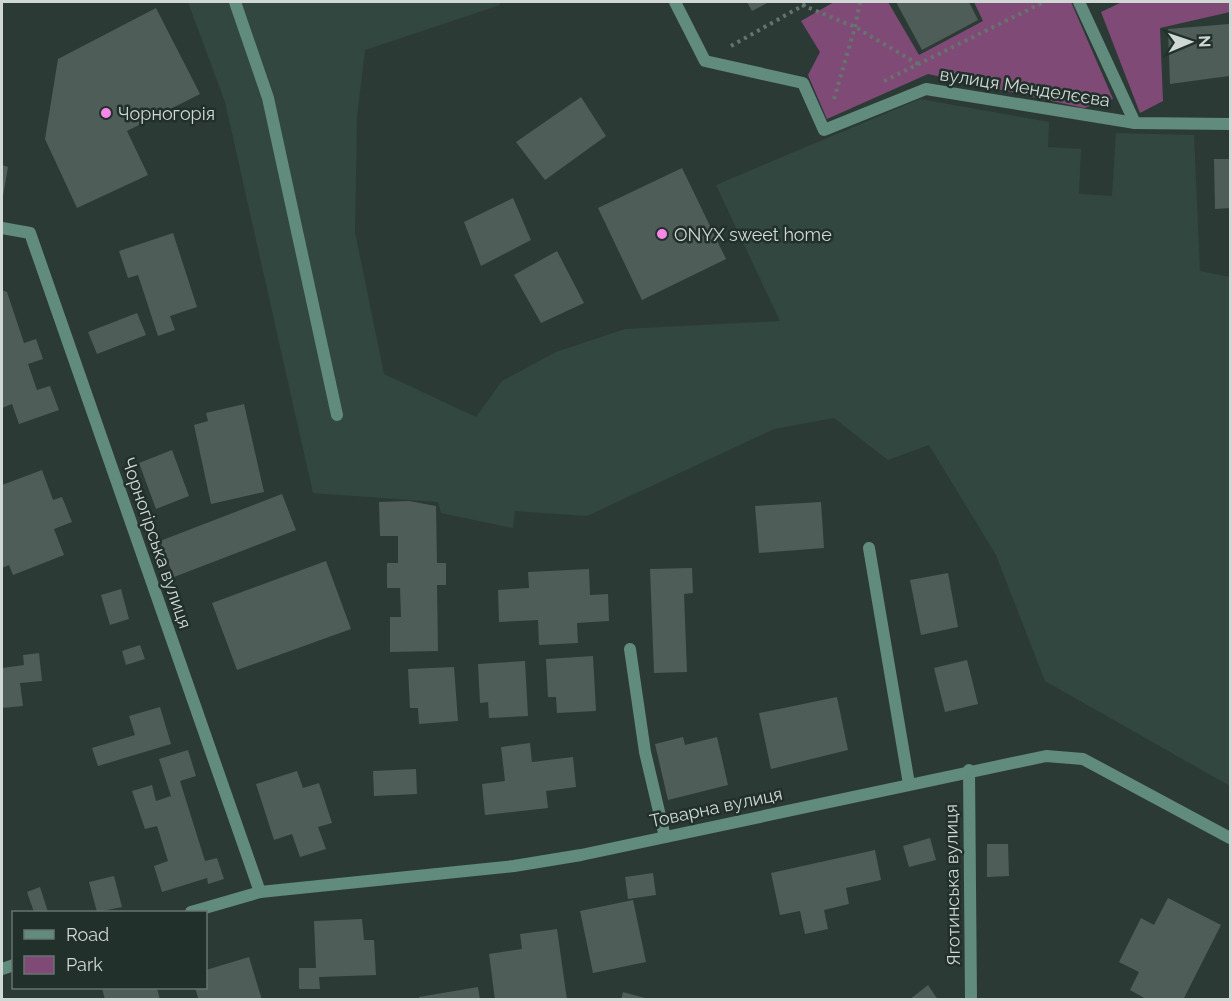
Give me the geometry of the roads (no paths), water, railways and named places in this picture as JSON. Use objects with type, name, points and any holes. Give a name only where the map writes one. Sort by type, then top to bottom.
[{"type":"street","points":[[235,2],[268,98],[337,415]]},
{"type":"street","name":"вулиця Менделєєва","points":[[675,2],[705,61],[803,83],[824,130],[926,89],[1135,123],[1230,124]]},
{"type":"street","points":[[1079,2],[1135,123]]},
{"type":"street","name":"Чорногірська вулиця","points":[[2,228],[30,233],[260,892]]},
{"type":"street","points":[[869,548],[909,784]]},
{"type":"street","points":[[630,649],[645,752],[665,837]]},
{"type":"street","name":"Товарна вулиця","points":[[194,911],[260,892],[514,866],[581,855],[969,770],[1046,756],[1083,759],[1230,837]]},
{"type":"street","name":"Яготинська вулиця","points":[[969,770],[971,999]]},
{"type":"place","name":"Чорногорія","points":[[106,113]]},
{"type":"place","name":"ONYX sweet home","points":[[662,234]]}]
